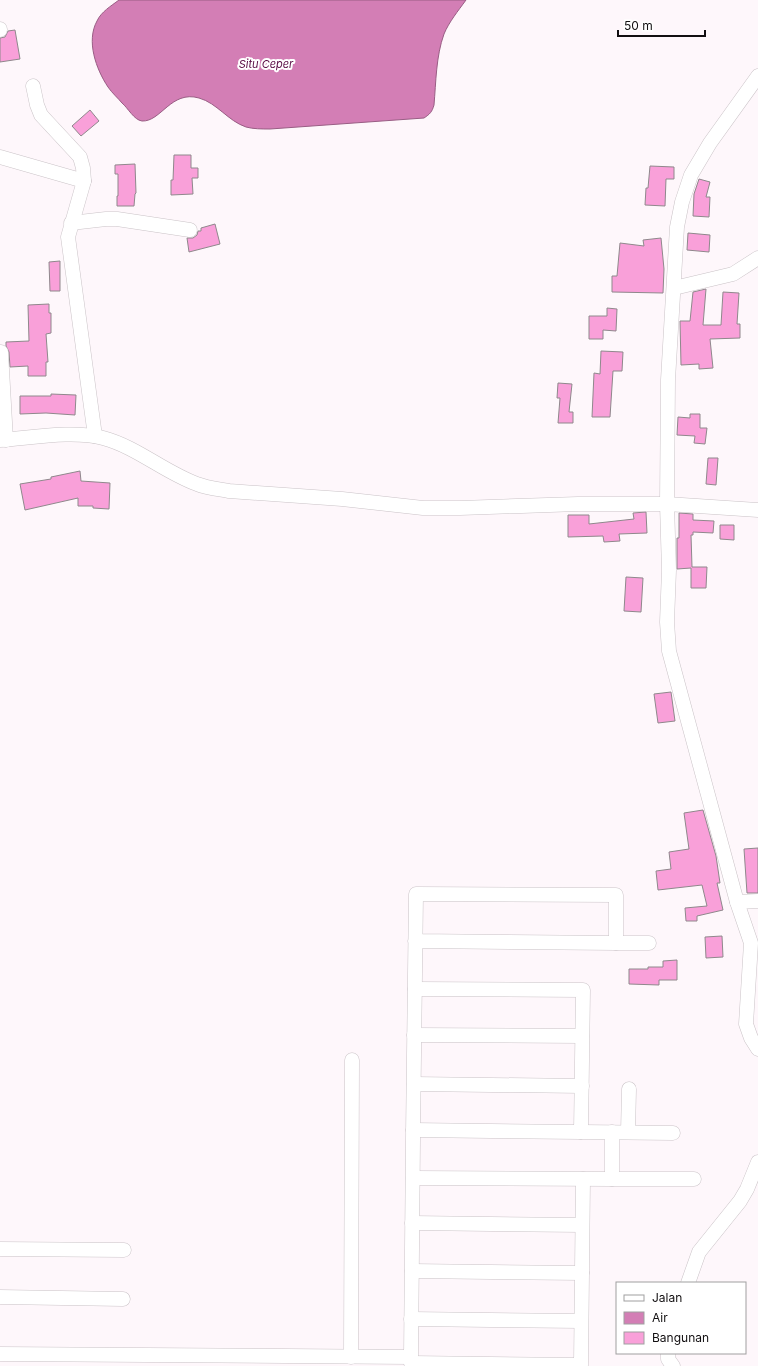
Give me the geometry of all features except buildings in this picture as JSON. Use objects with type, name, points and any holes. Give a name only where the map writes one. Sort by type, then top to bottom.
[{"type":"street","points":[[758,76],[710,143],[691,175],[682,202],[677,227],[668,380],[667,504],[669,570],[667,622],[669,651],[737,902],[754,943],[746,1024],[751,1038],[758,1049]]},
{"type":"street","points":[[33,86],[41,115],[80,157],[83,168],[84,181],[68,238],[68,248],[95,436]]},
{"type":"street","points":[[0,157],[84,181]]},
{"type":"street","points":[[72,223],[106,218],[190,230]]},
{"type":"street","points":[[674,288],[733,274],[758,258]]},
{"type":"street","points":[[2,352],[3,440],[84,434],[95,436],[118,443],[197,484],[229,491],[342,499],[423,508],[578,504],[667,504],[758,510]]},
{"type":"street","points":[[411,1362],[416,894],[616,895],[616,943]]},
{"type":"street","points":[[737,902],[758,901]]},
{"type":"street","points":[[415,941],[649,943]]},
{"type":"street","points":[[415,989],[583,990],[581,1132]]},
{"type":"street","points":[[414,1035],[582,1036]]},
{"type":"street","points":[[351,1357],[352,1060]]},
{"type":"street","points":[[414,1084],[582,1086]]},
{"type":"street","points":[[628,1132],[629,1089]]},
{"type":"street","points":[[413,1130],[673,1133]]},
{"type":"street","points":[[612,1132],[612,1179]]},
{"type":"street","points":[[688,1282],[699,1252],[740,1201],[747,1189],[758,1162]]},
{"type":"street","points":[[413,1178],[694,1179]]},
{"type":"street","points":[[0,1354],[351,1357],[411,1362],[581,1365],[583,1179]]},
{"type":"street","points":[[412,1223],[582,1224]]},
{"type":"street","points":[[0,1248],[124,1250]]},
{"type":"street","points":[[412,1271],[582,1273]]},
{"type":"street","points":[[0,1297],[123,1298]]},
{"type":"street","points":[[411,1319],[581,1320]]},
{"type":"street","points":[[668,1354],[668,1359],[673,1366]]},
{"type":"water","name":"Situ Ceper","points":[[119,0],[466,0],[451,21],[441,42],[434,105],[430,113],[424,118],[255,129],[246,127],[234,121],[205,100],[199,98],[181,98],[149,120],[139,120],[131,114],[108,87],[96,63],[92,46],[94,29],[99,18],[106,9]]}]
